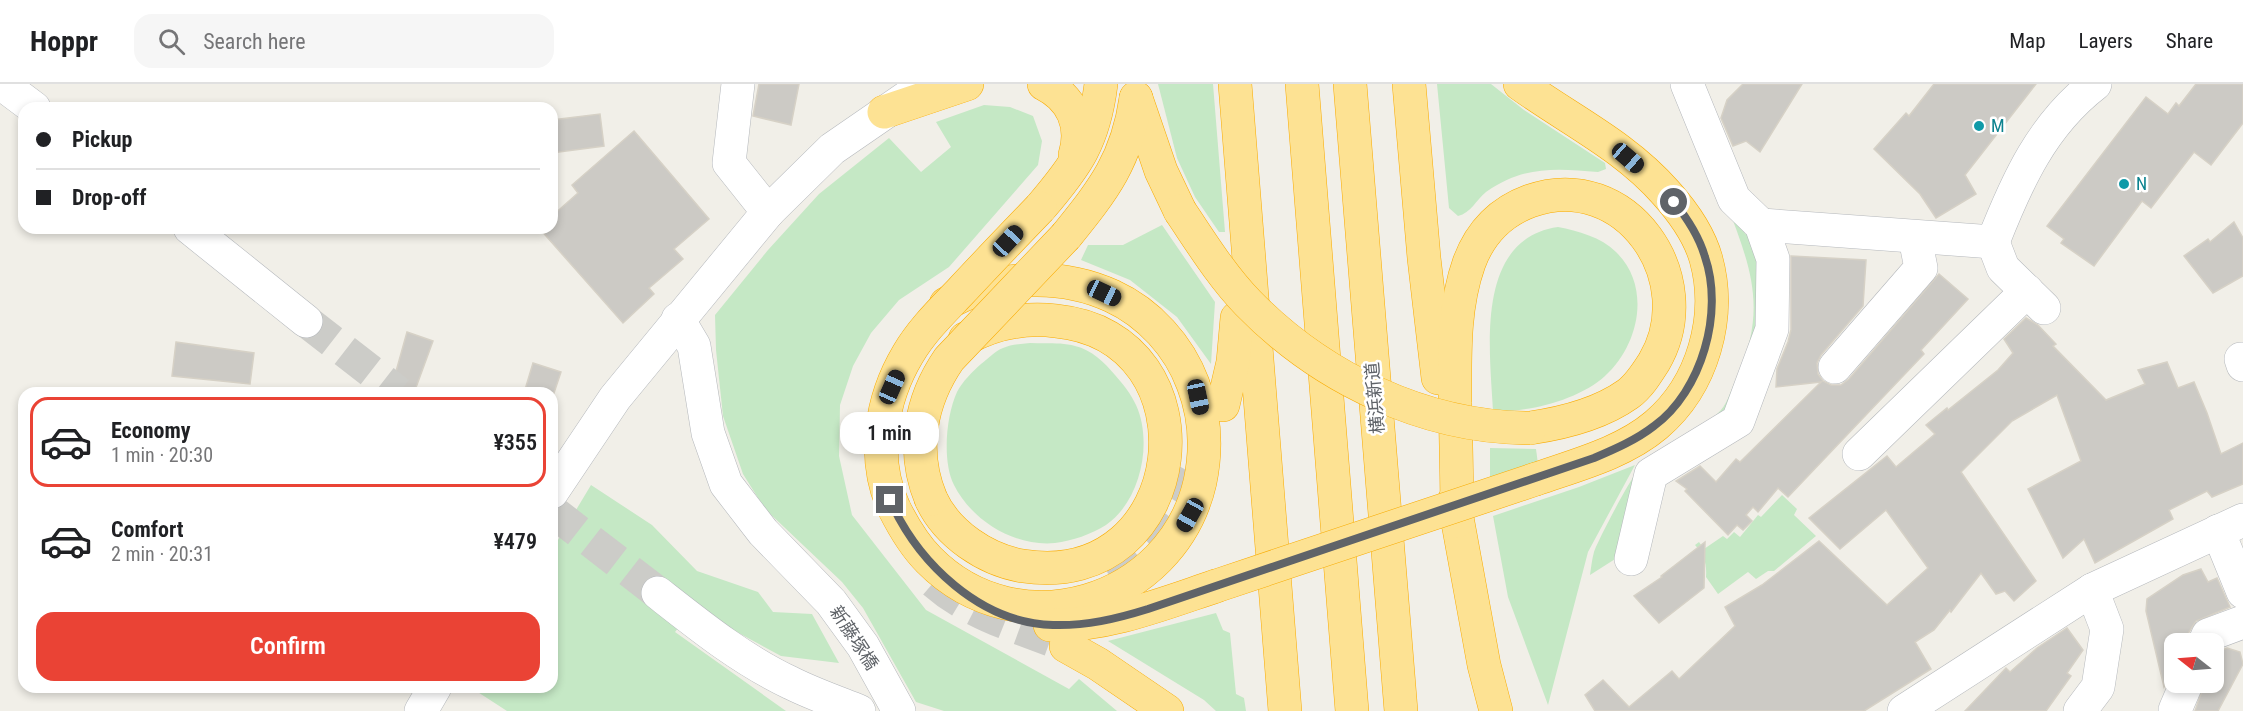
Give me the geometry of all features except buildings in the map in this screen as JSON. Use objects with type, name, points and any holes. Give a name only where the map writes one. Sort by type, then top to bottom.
[{"type":"highway","points":[[884,112],[967,84]]},
{"type":"highway","points":[[1044,84],[1065,98],[1075,112],[1078,131],[1076,152],[1067,177]]},
{"type":"highway","points":[[907,504],[885,483],[881,445],[886,406],[899,371],[929,325],[1067,177],[1083,153],[1093,129],[1101,84]]},
{"type":"highway","points":[[1223,405],[1233,362],[1237,326],[1234,84]]},
{"type":"highway","points":[[1234,84],[1285,711]]},
{"type":"highway","points":[[1302,84],[1352,711]]},
{"type":"highway","name":"横浜新道","points":[[1350,84],[1401,711]]},
{"type":"highway","points":[[1409,84],[1424,258],[1444,439],[1484,665],[1496,711]]},
{"type":"highway","points":[[929,560],[956,581],[988,597],[1024,606],[1063,607],[1101,596],[1120,588],[1153,565],[1180,533],[1190,515],[1202,473],[1204,451],[1202,414],[1195,388],[1182,362],[1160,332],[1141,314],[1119,299],[1088,288],[1050,281],[994,285],[961,296],[945,306],[928,319],[903,347],[884,385],[878,403],[872,443],[874,476],[907,504],[943,519],[970,544],[1003,561],[1039,568],[1058,567],[1094,558],[1124,539],[1148,512],[1157,495],[1166,458],[1166,438],[1160,402],[1152,384],[1130,355],[1116,343],[1082,326],[1032,319],[999,324],[965,339],[941,359],[921,393],[912,425],[910,455],[913,475],[907,504],[908,533],[929,560],[954,585],[983,604],[1015,618],[1050,625],[1085,624],[1122,617],[1536,480],[1629,443],[1656,425],[1688,387],[1699,364],[1708,336],[1712,312],[1706,258],[1695,231],[1665,191],[1614,145],[1520,84]]},
{"type":"highway","points":[[907,504],[922,469],[920,440],[924,411],[938,375],[949,359],[1066,236],[1101,193],[1115,169],[1133,121],[1135,91]]},
{"type":"highway","points":[[1135,91],[1161,171],[1179,211],[1226,277],[1247,302],[1292,342],[1330,368],[1362,386],[1438,417],[1500,428],[1530,428],[1558,424],[1585,415],[1629,393],[1647,374],[1660,351],[1670,307],[1668,283],[1661,261],[1648,238],[1630,219],[1609,206],[1588,198],[1564,195],[1540,198],[1518,206],[1496,220],[1481,238],[1462,287],[1455,349],[1457,521]]},
{"type":"highway","points":[[1066,646],[1107,670],[1167,711]]},
{"type":"street","points":[[2,84],[26,102]]},
{"type":"street","points":[[738,84],[729,163],[768,212]]},
{"type":"street","points":[[558,483],[615,398],[768,212],[832,149],[929,84]]},
{"type":"street","points":[[1631,559],[1651,474],[1738,421],[1772,329],[1773,259],[1761,225],[1734,199],[1687,84]]},
{"type":"street","points":[[1859,453],[2035,300],[2003,268],[1993,242],[2015,186],[2047,130],[2095,84]]},
{"type":"street","points":[[1761,225],[1993,242]]},
{"type":"street","points":[[197,234],[306,321]]},
{"type":"street","points":[[1835,367],[1921,268],[1915,238]]},
{"type":"street","name":"新藤塚橋","points":[[678,320],[694,346],[708,433],[726,484],[763,532],[831,602],[863,646],[899,711]]},
{"type":"street","points":[[1904,711],[2092,591],[2231,525],[2243,592]]},
{"type":"street","points":[[2080,711],[2098,687],[2107,629],[2092,591]]},
{"type":"street","points":[[658,593],[713,637],[789,683],[859,711]]},
{"type":"street","points":[[2213,633],[2243,622]]},
{"type":"street","points":[[421,711],[432,693]]},
{"type":"green space","points":[[1158,84],[1213,84],[1225,232],[1219,232],[1195,197],[1177,158]]},
{"type":"green space","points":[[1437,84],[1491,84],[1524,110],[1605,163],[1606,169],[1598,172],[1540,171],[1513,177],[1486,192],[1470,209],[1458,216],[1449,208]]},
{"type":"green space","points":[[984,105],[1010,107],[1033,116],[1042,141],[1038,165],[949,267],[899,300],[871,333],[853,366],[840,405],[839,456],[852,515],[926,610],[1069,689],[1079,679],[1117,711],[944,711],[916,702],[863,608],[842,582],[765,509],[743,474],[723,416],[715,315],[768,250],[819,194],[889,138],[921,172],[951,147],[936,122]]},
{"type":"green space","points":[[1727,205],[1740,213],[1745,234],[1750,235],[1760,255],[1754,353],[1727,412],[1643,469],[1623,554],[1590,575],[1597,544],[1640,467],[1654,454],[1704,425],[1721,410],[1728,399],[1746,353],[1752,331],[1753,290],[1743,250]]},
{"type":"green space","points":[[1162,225],[1215,302],[1211,364],[1177,317],[1130,280],[1081,260],[1088,245],[1123,245]]},
{"type":"green space","points":[[1558,227],[1603,242],[1616,252],[1627,266],[1634,282],[1637,298],[1637,316],[1633,332],[1617,363],[1605,376],[1581,392],[1537,407],[1493,411],[1490,330],[1493,301],[1500,275],[1512,252],[1531,236]]},
{"type":"green space","points":[[1030,343],[1070,345],[1087,350],[1097,357],[1118,378],[1132,397],[1141,420],[1143,436],[1143,453],[1135,486],[1128,501],[1118,514],[1095,531],[1075,539],[1055,543],[1025,541],[996,529],[983,520],[962,498],[954,485],[948,464],[947,438],[950,413],[962,384],[997,351],[1009,346]]},
{"type":"green space","points":[[1490,448],[1536,449],[1538,464],[1490,479]]},
{"type":"green space","points":[[1635,465],[1588,552],[1548,705],[1508,597],[1493,516]]},
{"type":"green space","points":[[591,485],[652,525],[697,571],[758,592],[773,612],[812,614],[839,663],[781,656],[724,625],[696,605],[675,632],[786,711],[507,711],[479,693],[558,693],[558,540]]},
{"type":"green space","points":[[1782,495],[1797,509],[1794,515],[1816,536],[1774,571],[1768,571],[1756,579],[1748,572],[1718,594],[1706,577],[1704,560],[1695,545],[1699,542],[1704,549],[1723,536],[1727,539],[1734,532],[1740,537],[1758,515],[1761,517]]},
{"type":"green space","points":[[1216,613],[1223,630],[1230,633],[1236,694],[1244,698],[1246,711],[1216,711],[1204,700],[1108,641]]},
{"type":"tunnel","points":[[306,321],[391,387]]},
{"type":"tunnel","points":[[1105,567],[1133,550],[1158,527],[1179,500],[1196,471]]},
{"type":"tunnel","points":[[558,516],[658,593]]},
{"type":"tunnel","points":[[934,582],[964,604],[1066,646]]},
{"type":"place","name":"M","points":[[1979,126]]},
{"type":"place","name":"N","points":[[2124,184]]},
{"type":"route","points":[[890,500],[919,548],[941,573],[968,596],[998,612],[1032,623],[1085,624],[1148,609],[1536,480],[1594,458],[1629,443],[1656,425],[1674,406],[1688,387],[1699,364],[1708,336],[1712,312],[1711,286],[1706,258],[1695,231],[1674,202]]}]
